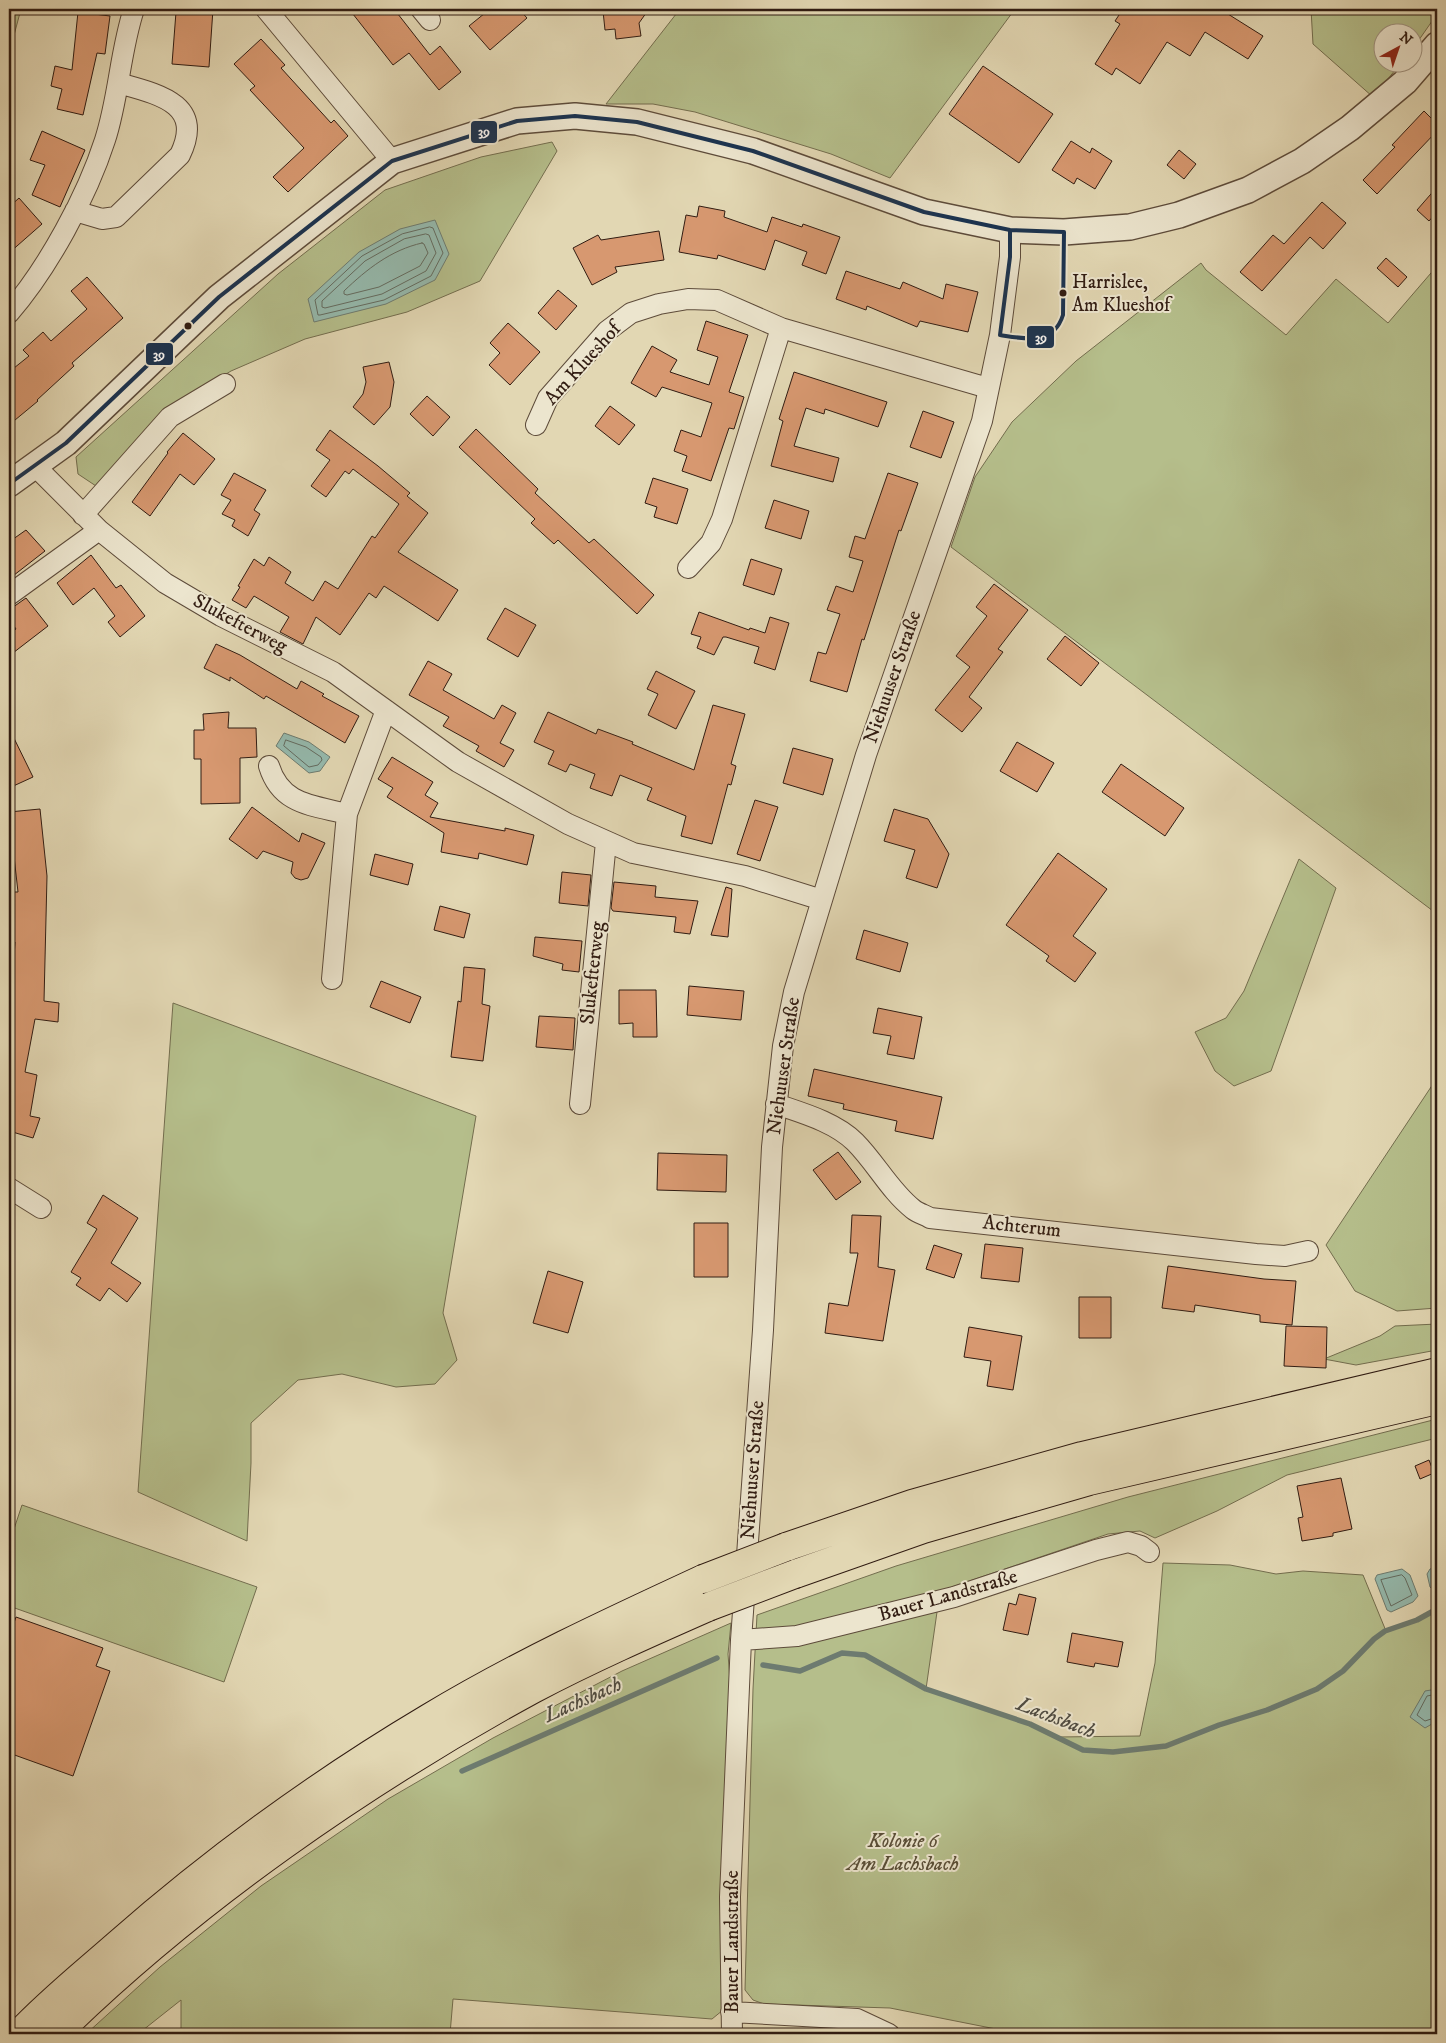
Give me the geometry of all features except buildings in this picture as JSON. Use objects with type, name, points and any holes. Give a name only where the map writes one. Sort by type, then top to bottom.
[{"type":"highway","points":[[19,2034],[40,2012],[157,1910],[257,1831],[358,1762],[430,1717],[520,1667],[612,1621],[703,1579],[786,1547],[912,1504],[1082,1456],[1437,1372]]},
{"type":"highway","points":[[56,2034],[170,1932],[275,1851],[374,1783],[446,1738],[534,1689],[626,1644],[708,1607],[923,1529],[1089,1481],[1437,1400]]},
{"type":"street","points":[[9,313],[40,271],[75,211],[105,139],[134,9]]},
{"type":"street","points":[[266,9],[392,161]]},
{"type":"street","points":[[9,484],[66,443],[218,297],[392,161],[517,121],[575,116],[637,122],[753,151],[924,212],[1010,230],[1064,232],[1130,226],[1179,215],[1248,190],[1302,161],[1350,128],[1405,82],[1437,45]]},
{"type":"street","points":[[75,211],[102,219],[116,217],[180,155],[186,142],[187,127],[183,113],[173,102],[160,95],[118,83]]},
{"type":"street","name":"Niehuuser Straße","points":[[743,1608],[763,1330],[772,1147],[783,1046],[794,992],[866,755],[982,421],[1000,335],[1010,257],[1010,230]]},
{"type":"street","name":"Am Klueshof","points":[[536,425],[548,398],[608,331],[631,314],[659,304],[688,299],[718,300],[780,328],[988,388]]},
{"type":"street","points":[[688,568],[711,543],[722,519],[780,328]]},
{"type":"street","points":[[83,515],[170,417],[225,384]]},
{"type":"street","name":"Slukefterweg","points":[[35,466],[99,530],[165,583],[221,616],[333,672],[422,738],[458,762],[568,824],[633,853],[745,876],[822,900]]},
{"type":"street","points":[[9,595],[99,530]]},
{"type":"street","points":[[332,979],[347,814],[386,710]]},
{"type":"street","points":[[269,766],[274,780],[284,792],[298,801],[347,814]]},
{"type":"street","name":"Slukefterweg","points":[[580,1104],[606,842]]},
{"type":"street","name":"Achterum","points":[[776,1104],[810,1116],[839,1130],[854,1141],[900,1196],[914,1210],[930,1218],[1256,1254],[1285,1256],[1308,1251]]},
{"type":"street","points":[[9,1188],[41,1208]]},
{"type":"street","name":"Bauer Landstraße","points":[[741,1640],[797,1636],[954,1597],[1096,1550],[1128,1542],[1141,1546],[1149,1552]]},
{"type":"street","name":"Bauer Landstraße","points":[[732,2034],[730,1898],[743,1608]]},
{"type":"street","points":[[731,2012],[857,2019],[889,2034]]},
{"type":"green space","points":[[9,9],[21,9],[9,54]]},
{"type":"green space","points":[[680,9],[1015,9],[890,178],[831,154],[695,112],[653,104],[606,104]]},
{"type":"green space","points":[[1311,9],[1437,9],[1437,14],[1424,33],[1424,22],[1374,22],[1374,72],[1394,72],[1373,97],[1313,44]]},
{"type":"green space","points":[[552,142],[557,151],[480,281],[407,312],[305,339],[231,371],[165,412],[99,488],[78,474],[76,457],[278,274],[385,190],[481,157]]},
{"type":"green space","points":[[1201,263],[1206,270],[1286,335],[1336,279],[1388,323],[1437,266],[1437,914],[951,547],[975,477],[1012,422],[1076,361]]},
{"type":"green space","points":[[1299,859],[1336,888],[1271,1071],[1234,1086],[1215,1071],[1195,1032],[1226,1018],[1244,991]]},
{"type":"green space","points":[[173,1003],[476,1116],[443,1313],[457,1360],[435,1384],[396,1387],[342,1374],[298,1380],[251,1423],[247,1541],[138,1492]]},
{"type":"green space","points":[[1437,1078],[1437,1308],[1397,1311],[1355,1291],[1326,1245]]},
{"type":"green space","points":[[1437,1324],[1437,1350],[1356,1365],[1324,1359],[1380,1336],[1395,1326]]},
{"type":"green space","name":"Kolonie 6 Am Lachsbach","points":[[1437,1419],[1437,1438],[1287,1475],[1217,1511],[1155,1538],[1140,1531],[1108,1534],[940,1591],[926,1689],[1030,1724],[1057,1737],[1140,1736],[1155,1663],[1163,1563],[1230,1565],[1276,1574],[1303,1571],[1363,1575],[1386,1631],[1417,1620],[1437,1609],[1437,2034],[1021,2034],[890,2008],[764,2004],[753,2000],[745,1990],[753,1689],[757,1615],[896,1566],[1128,1497]]},
{"type":"green space","points":[[22,1505],[257,1587],[224,1682],[9,1606],[9,1544]]},
{"type":"green space","points":[[731,1623],[728,1654],[730,1681],[723,2010],[712,2019],[453,1999],[450,2034],[181,2034],[181,2000],[138,2034],[86,2034],[160,1967],[261,1886],[388,1799],[493,1738],[622,1671]]},
{"type":"water","points":[[435,220],[449,254],[435,280],[386,304],[314,322],[308,299],[359,252],[400,229]]},
{"type":"water","points":[[284,733],[309,742],[330,757],[320,771],[309,773],[276,746]]},
{"type":"water","points":[[1437,1567],[1437,1594],[1430,1587],[1427,1574],[1430,1569]]},
{"type":"water","points":[[1402,1569],[1410,1575],[1418,1596],[1413,1602],[1391,1612],[1387,1610],[1375,1579],[1377,1575]]},
{"type":"water","points":[[1437,1689],[1437,1721],[1425,1728],[1410,1717],[1425,1691]]},
{"type":"waterway","name":"Lachsbach","points":[[763,1665],[800,1671],[842,1653],[865,1655],[926,1689],[1030,1724],[1083,1750],[1113,1752],[1166,1746],[1219,1725],[1267,1710],[1317,1689],[1343,1671],[1374,1639],[1385,1631],[1417,1620],[1437,1609]]},
{"type":"waterway","name":"Lachsbach","points":[[462,1771],[717,1658]]},
{"type":"transit line","name":"39","points":[[9,484],[66,443],[219,297],[392,161],[517,121],[575,116],[637,122],[753,151],[924,212],[1010,230],[1064,232]]},
{"type":"transit line","name":"39","points":[[1000,335],[1010,257],[1010,230]]},
{"type":"transit line","name":"39","points":[[1000,335],[1029,339],[1037,338],[1053,332],[1058,325],[1063,315],[1064,232]]},
{"type":"place","name":"Harrislee, Am Klueshof","points":[[1063,293]]}]
